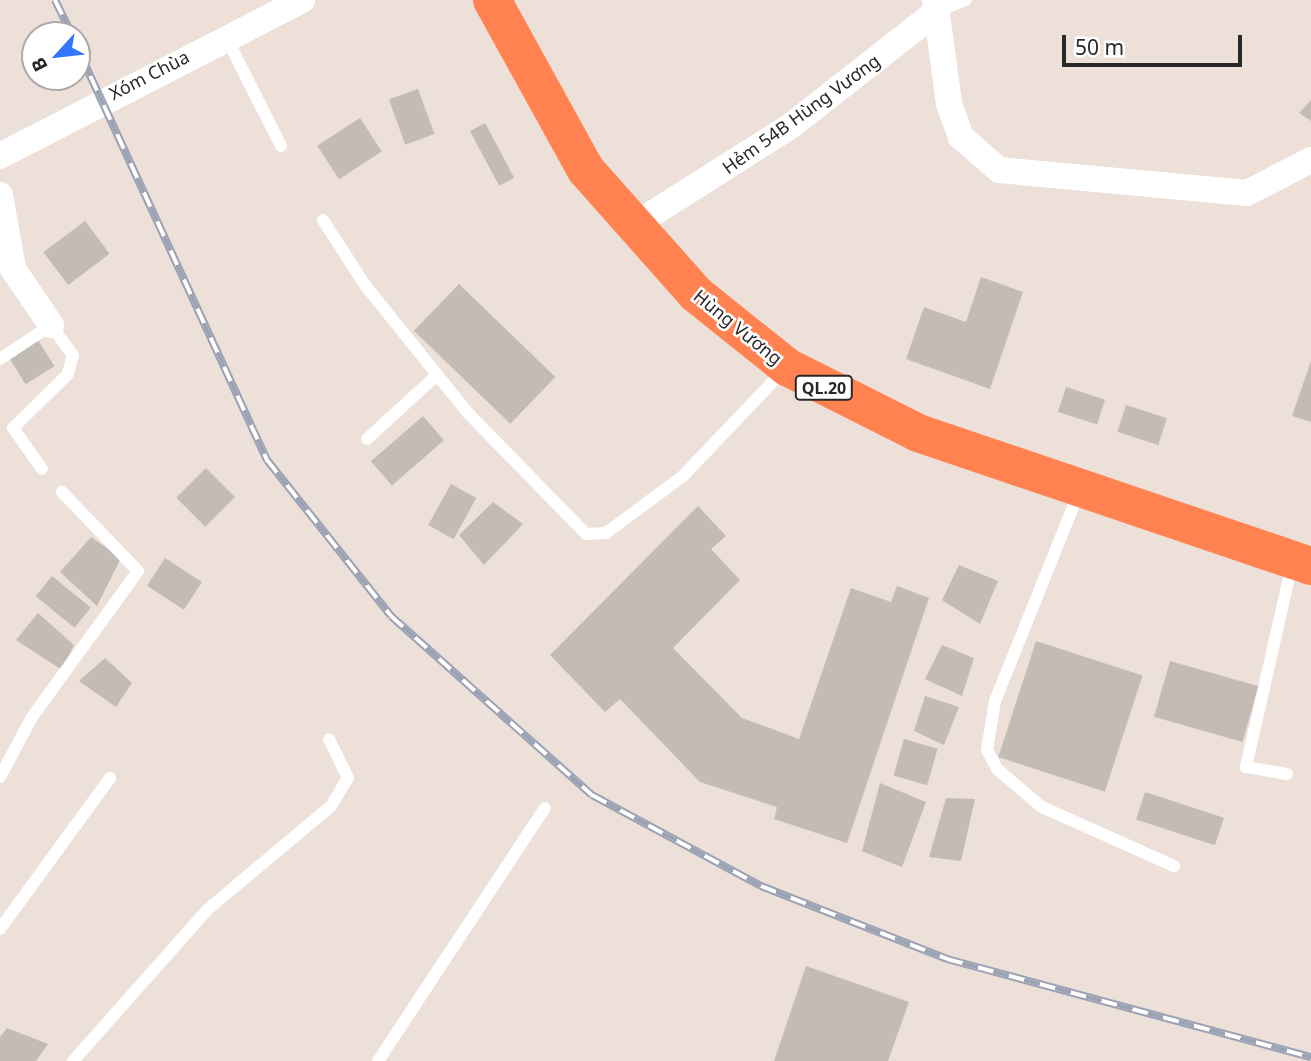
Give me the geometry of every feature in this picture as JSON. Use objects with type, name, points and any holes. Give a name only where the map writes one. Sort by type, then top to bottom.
[{"type":"highway","name":"Hùng Vương","points":[[492,0],[586,170],[696,294],[787,367],[918,433],[1302,563]]},
{"type":"street","name":"Xóm Chùa","points":[[0,156],[302,0]]},
{"type":"street","name":"Hẻm 54B Hùng Vương","points":[[633,226],[792,125],[936,6]]},
{"type":"street","points":[[936,6],[949,104],[961,137],[999,170],[1247,193],[1311,160]]},
{"type":"street","points":[[0,195],[13,269],[51,325]]},
{"type":"lane","name":"Hẻm 54B Hùng Vương","points":[[936,6],[966,0]]},
{"type":"lane","points":[[226,37],[281,146]]},
{"type":"lane","points":[[323,220],[365,285],[437,375],[573,528],[598,535],[683,476],[787,367]]},
{"type":"lane","points":[[0,359],[51,325],[73,355],[72,368],[13,428],[42,469]]},
{"type":"lane","points":[[368,439],[437,375]]},
{"type":"lane","points":[[1080,489],[995,701],[987,750],[997,769],[1042,807],[1174,866]]},
{"type":"lane","points":[[0,777],[32,717],[138,571],[62,492]]},
{"type":"lane","points":[[1287,774],[1246,766],[1302,563]]},
{"type":"lane","points":[[74,1061],[206,910],[331,806],[348,778],[329,739]]},
{"type":"lane","points":[[0,929],[4,913],[110,778]]},
{"type":"lane","points":[[378,1061],[545,808]]},
{"type":"building","points":[[418,89],[434,134],[405,145],[389,100]]},
{"type":"building","points":[[1311,100],[1311,121],[1299,113]]},
{"type":"building","points":[[360,118],[382,152],[339,179],[317,146]]},
{"type":"building","points":[[485,123],[514,178],[499,186],[470,131]]},
{"type":"building","points":[[85,221],[110,254],[68,285],[43,252]]},
{"type":"building","points":[[981,277],[1023,292],[990,389],[906,359],[924,307],[966,322]]},
{"type":"building","points":[[459,284],[555,377],[510,424],[414,331]]},
{"type":"building","points":[[38,340],[54,366],[26,384],[9,358]]},
{"type":"building","points":[[1311,361],[1311,422],[1292,416]]},
{"type":"building","points":[[1066,387],[1105,400],[1097,424],[1058,412]]},
{"type":"building","points":[[1126,405],[1167,418],[1158,445],[1117,432]]},
{"type":"building","points":[[423,416],[444,440],[392,485],[371,461]]},
{"type":"building","points":[[206,468],[235,497],[205,527],[176,498]]},
{"type":"building","points":[[451,484],[476,498],[454,539],[428,525]]},
{"type":"building","points":[[493,502],[523,524],[484,565],[459,535]]},
{"type":"building","points":[[698,506],[726,536],[711,549],[740,580],[673,648],[742,718],[799,739],[851,588],[891,602],[897,586],[929,598],[847,843],[774,819],[777,807],[700,782],[620,699],[605,712],[550,655]]},
{"type":"building","points":[[91,537],[121,558],[97,606],[60,572]]},
{"type":"building","points":[[165,558],[202,582],[184,610],[147,586]]},
{"type":"building","points":[[959,565],[998,581],[980,624],[942,600]]},
{"type":"building","points":[[52,576],[91,607],[74,628],[36,596]]},
{"type":"building","points":[[38,613],[74,645],[62,670],[16,640]]},
{"type":"building","points":[[1036,641],[1143,676],[1105,792],[998,757]]},
{"type":"building","points":[[942,645],[974,658],[962,696],[925,679]]},
{"type":"building","points":[[105,658],[132,683],[116,707],[79,681]]},
{"type":"building","points":[[1170,661],[1258,686],[1242,742],[1154,717]]},
{"type":"building","points":[[925,696],[959,707],[944,745],[914,731]]},
{"type":"building","points":[[904,739],[938,749],[927,785],[894,776]]},
{"type":"building","points":[[880,783],[926,802],[902,867],[862,851]]},
{"type":"building","points":[[1145,792],[1224,818],[1215,845],[1136,820]]},
{"type":"building","points":[[946,798],[975,799],[961,861],[929,857]]},
{"type":"building","points":[[806,966],[909,1002],[888,1061],[774,1061]]},
{"type":"building","points":[[7,1028],[48,1044],[36,1061],[0,1061],[0,1037]]},
{"type":"railway","points":[[55,0],[65,21]]},
{"type":"railway","points":[[91,77],[267,460],[391,616],[592,795],[761,886],[947,959],[1311,1057]]}]
